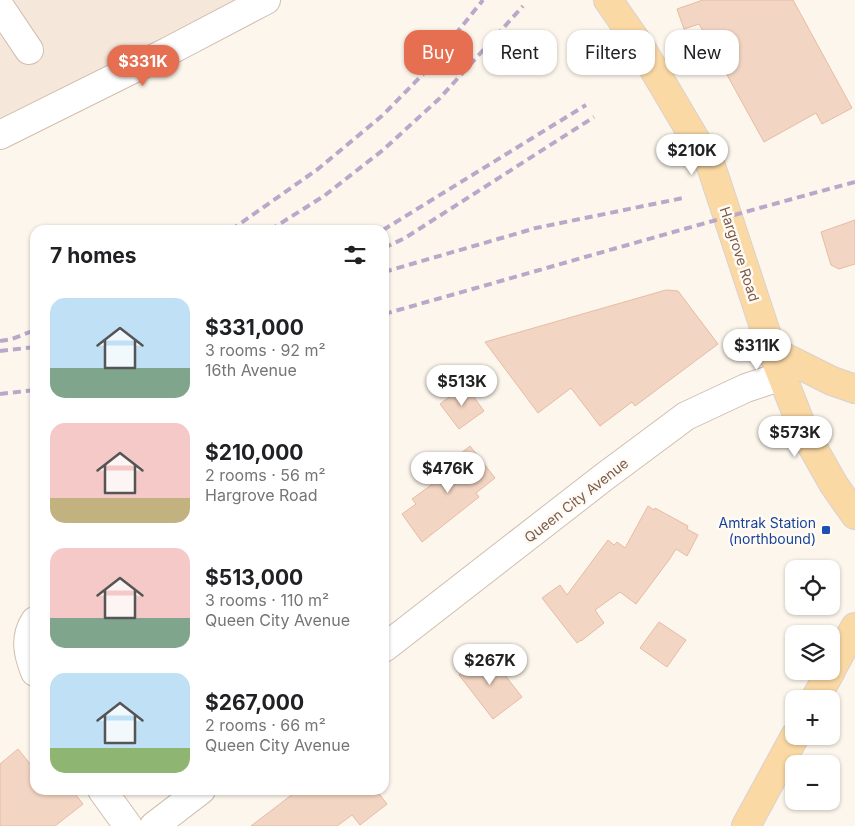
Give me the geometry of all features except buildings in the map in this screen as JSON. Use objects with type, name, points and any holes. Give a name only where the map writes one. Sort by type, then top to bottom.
[{"type":"main road","name":"Hargrove Road","points":[[609,0],[640,46],[711,166],[777,363],[804,432],[834,485],[855,515]]},
{"type":"main road","points":[[777,363],[855,389]]},
{"type":"main road","points":[[840,655],[855,628]]},
{"type":"main road","points":[[746,826],[790,745]]},
{"type":"street","points":[[0,135],[167,52],[266,0]]},
{"type":"street","points":[[0,7],[29,50]]},
{"type":"street","name":"Queen City Avenue","points":[[389,644],[604,477],[686,416],[746,388],[777,363]]},
{"type":"street","points":[[30,634],[27,641],[30,659]]},
{"type":"street","points":[[106,795],[128,826]]},
{"type":"street","points":[[154,826],[194,795]]},
{"type":"shaded area","points":[[0,0],[236,0],[0,122]]},
{"type":"railway","points":[[238,225],[318,169],[383,115],[426,71],[483,0]]},
{"type":"railway","points":[[278,225],[324,196],[383,150],[440,98],[523,6]]},
{"type":"railway","points":[[389,226],[586,105]]},
{"type":"railway","points":[[389,246],[405,238],[594,117]]},
{"type":"railway","points":[[389,313],[855,182]]},
{"type":"railway","points":[[389,271],[536,228],[683,198]]},
{"type":"railway","points":[[0,341],[12,339],[30,332]]},
{"type":"railway","points":[[0,351],[30,348]]},
{"type":"railway","points":[[0,394],[30,391]]},
{"type":"place","name":"Amtrak Station (northbound)","points":[[826,530]]}]
